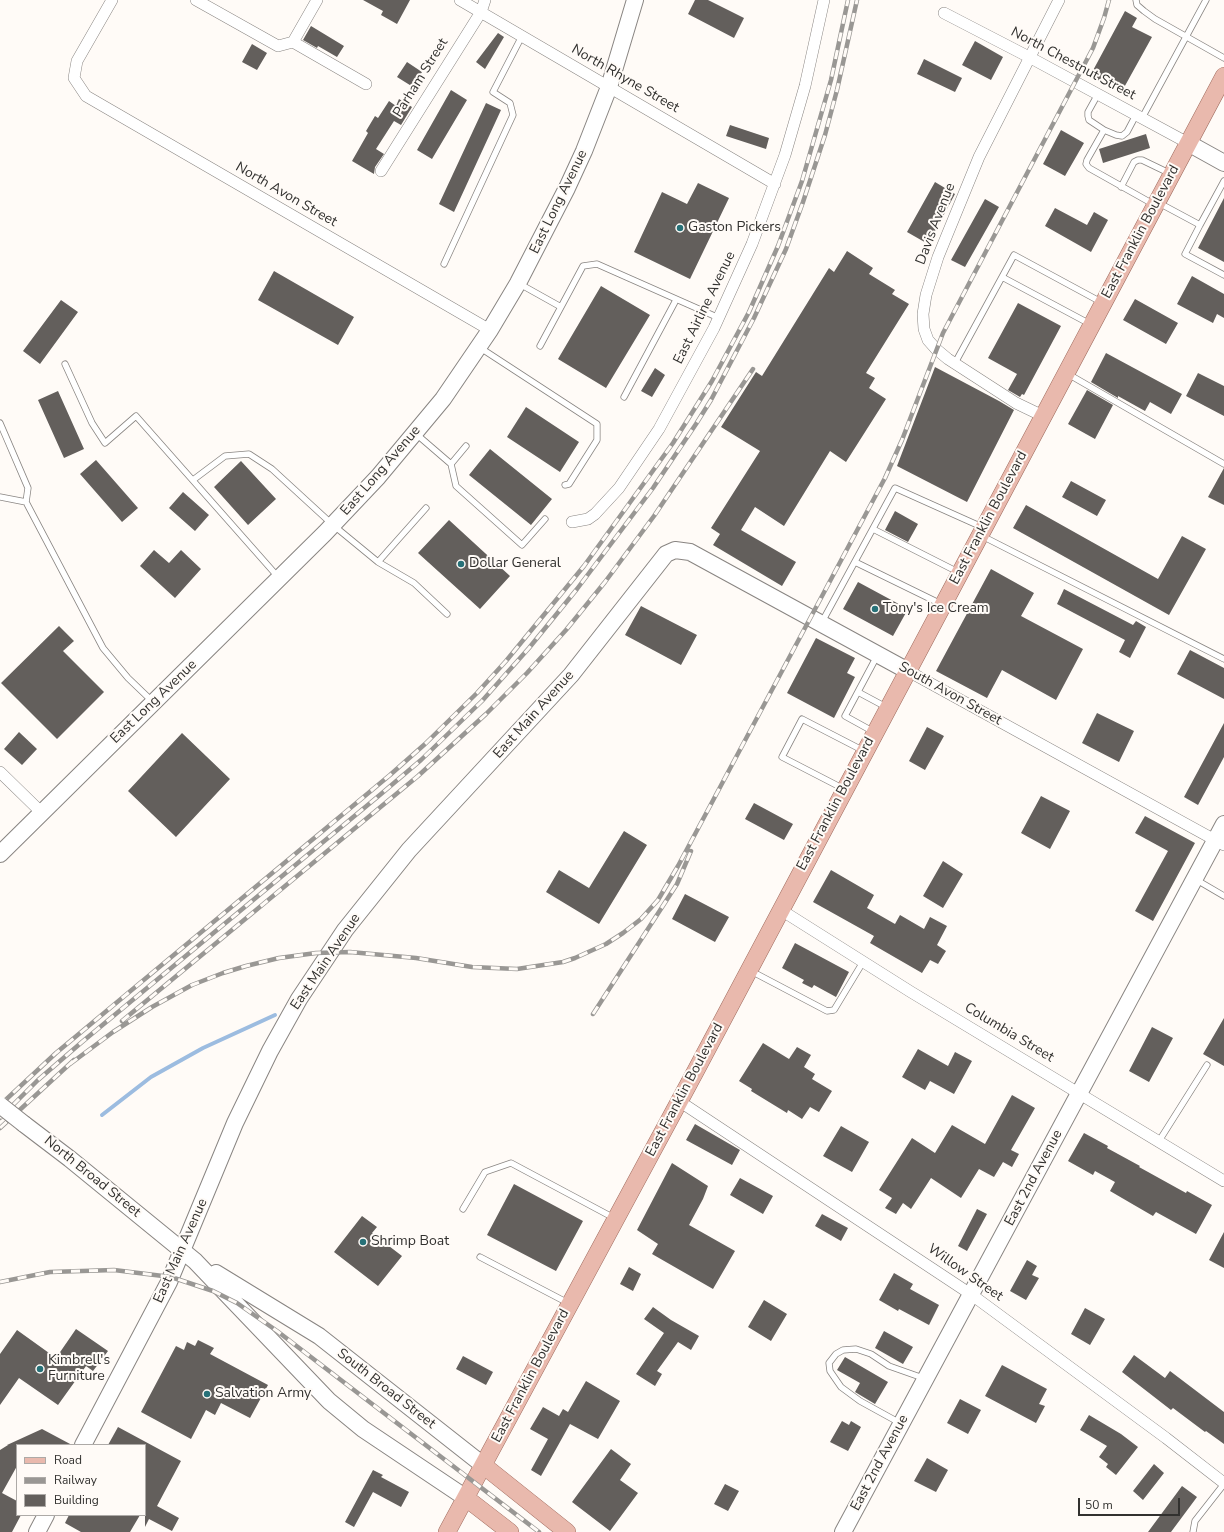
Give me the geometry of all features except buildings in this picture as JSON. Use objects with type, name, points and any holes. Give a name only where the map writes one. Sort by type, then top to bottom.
[{"type":"main road","name":"East Franklin Boulevard","points":[[447,1532],[749,970],[1224,76]]},
{"type":"main road","name":"South Broad Street","points":[[483,1465],[567,1532]]},
{"type":"main road","name":"South Broad Street","points":[[466,1498],[510,1532]]},
{"type":"street","name":"North Avon Street","points":[[112,0],[77,62],[74,78],[86,96],[490,330]]},
{"type":"street","points":[[196,0],[278,46],[293,42],[366,84]]},
{"type":"street","points":[[293,42],[317,0]]},
{"type":"street","name":"North Rhyne Street","points":[[460,0],[775,184]]},
{"type":"street","name":"Parham Street","points":[[381,171],[480,12],[485,0]]},
{"type":"street","name":"East Long Avenue","points":[[0,854],[333,525],[378,477],[443,399],[490,330],[518,283],[567,188],[584,151],[609,87],[635,0]]},
{"type":"street","name":"East Airline Avenue","points":[[572,522],[588,519],[595,514],[619,488],[659,429],[719,318],[752,244],[775,184],[805,86],[824,0]]},
{"type":"street","name":"Davis Avenue","points":[[1043,416],[1016,403],[936,349],[928,340],[924,329],[923,314],[926,296],[938,257],[979,157],[1059,0]]},
{"type":"street","name":"North Chestnut Street","points":[[944,13],[1188,143]]},
{"type":"street","points":[[1188,143],[1224,163]]},
{"type":"street","name":"South Avon Street","points":[[674,550],[690,552],[1220,842]]},
{"type":"street","name":"East Main Avenue","points":[[84,1444],[169,1282],[235,1123],[270,1051],[300,999],[345,930],[409,850],[571,675],[662,558],[674,550]]},
{"type":"street","points":[[0,772],[41,812]]},
{"type":"street","name":"East 2nd Avenue","points":[[843,1532],[972,1295],[1194,879],[1220,842],[1224,824]]},
{"type":"street","name":"Columbia Street","points":[[781,910],[911,992],[1079,1092],[1224,1181]]},
{"type":"street","name":"Willow Street","points":[[679,1101],[972,1295],[1224,1484]]},
{"type":"street","name":"North Broad Street","points":[[0,1105],[70,1159],[183,1251]]},
{"type":"street","name":"South Broad Street","points":[[183,1251],[195,1261],[329,1401],[363,1429],[466,1498]]},
{"type":"street","name":"South Broad Street","points":[[195,1261],[319,1336],[483,1465]]},
{"type":"street","points":[[37,1532],[45,1516]]},
{"type":"lane","points":[[1136,0],[1137,4],[1144,11],[1224,58]]},
{"type":"lane","points":[[1098,94],[1088,112],[1089,120],[1104,130],[1122,136],[1127,132],[1139,116],[1206,0]]},
{"type":"lane","points":[[444,264],[513,114],[510,103],[493,92],[522,36]]},
{"type":"lane","points":[[1104,130],[1087,160],[1086,164],[1089,168],[1121,187],[1200,225]]},
{"type":"lane","points":[[1121,187],[1134,162],[1138,160],[1142,160],[1172,174]]},
{"type":"lane","points":[[1224,181],[1185,254],[1224,276]]},
{"type":"lane","points":[[955,363],[1014,255],[1103,303]]},
{"type":"lane","points":[[540,346],[582,266],[597,264],[719,318]]},
{"type":"lane","points":[[1002,277],[1091,325]]},
{"type":"lane","points":[[518,283],[561,307]]},
{"type":"lane","points":[[624,397],[676,300]]},
{"type":"lane","points":[[479,346],[596,424],[597,440],[569,484],[565,485]]},
{"type":"lane","points":[[65,364],[92,423],[105,443],[136,416],[279,578]]},
{"type":"lane","points":[[1066,373],[1224,464]]},
{"type":"lane","points":[[0,423],[28,488],[26,502],[104,648],[128,678],[153,702]]},
{"type":"lane","points":[[415,433],[451,464],[456,486],[522,545],[545,519]]},
{"type":"lane","points":[[451,464],[466,446]]},
{"type":"lane","points":[[193,480],[226,456],[249,454],[272,469],[333,525],[378,562],[414,583],[447,614]]},
{"type":"lane","points":[[821,623],[895,488],[982,531],[1224,659]]},
{"type":"lane","points":[[0,498],[26,502]]},
{"type":"lane","points":[[378,562],[426,508]]},
{"type":"lane","points":[[873,529],[960,572]]},
{"type":"lane","points":[[855,562],[942,605]]},
{"type":"lane","points":[[875,732],[845,716],[878,654]]},
{"type":"lane","points":[[858,692],[888,708]]},
{"type":"lane","points":[[844,789],[782,757],[798,725],[802,719],[865,751]]},
{"type":"lane","points":[[1194,879],[1224,896]]},
{"type":"lane","points":[[749,970],[826,1011],[834,1010],[863,962]]},
{"type":"lane","points":[[1159,1141],[1207,1064]]},
{"type":"lane","points":[[463,1209],[485,1172],[511,1163],[616,1219]]},
{"type":"lane","points":[[480,1257],[570,1304]]},
{"type":"lane","points":[[902,1424],[860,1401],[841,1387],[830,1370],[829,1363],[836,1354],[842,1350],[856,1349],[871,1354],[889,1366],[926,1379]]},
{"type":"lane","points":[[1192,1532],[1195,1521],[1224,1484]]},
{"type":"waterway","points":[[102,1115],[151,1077],[203,1048],[275,1015]]},
{"type":"railway","points":[[0,1105],[56,1053],[390,775],[425,744],[477,693],[506,661],[584,566],[673,443],[712,381],[749,312],[778,246],[802,181],[831,80],[848,0]]},
{"type":"railway","points":[[0,1118],[38,1080],[82,1042],[421,760],[482,701],[529,648],[577,589],[653,488],[696,424],[711,400],[754,318],[786,249],[825,135],[837,90],[857,0]]},
{"type":"railway","points":[[70,1064],[113,1032],[152,1007],[192,985],[246,966],[279,958],[316,953],[350,952],[416,958],[472,967],[517,969],[563,962],[575,958],[606,944],[641,919],[658,900],[678,866],[885,478],[902,440],[943,333],[1093,48],[1109,0]]},
{"type":"railway","points":[[122,1021],[418,776],[486,714],[527,673],[566,630],[605,582],[654,516],[753,369]]},
{"type":"railway","points":[[593,1014],[677,884],[691,851]]},
{"type":"railway","points":[[0,1128],[74,1060]]},
{"type":"railway","points":[[0,1282],[50,1272],[114,1270],[171,1277],[213,1291],[237,1303],[277,1331],[539,1532]]},
{"type":"place","name":"Gaston Pickers","points":[[680,228]]},
{"type":"place","name":"Dollar General","points":[[461,564]]},
{"type":"place","name":"Tony's Ice Cream","points":[[875,609]]},
{"type":"place","name":"Shrimp Boat","points":[[363,1242]]},
{"type":"place","name":"Kimbrell's Furniture","points":[[40,1369]]},
{"type":"place","name":"Salvation Army","points":[[207,1394]]}]
